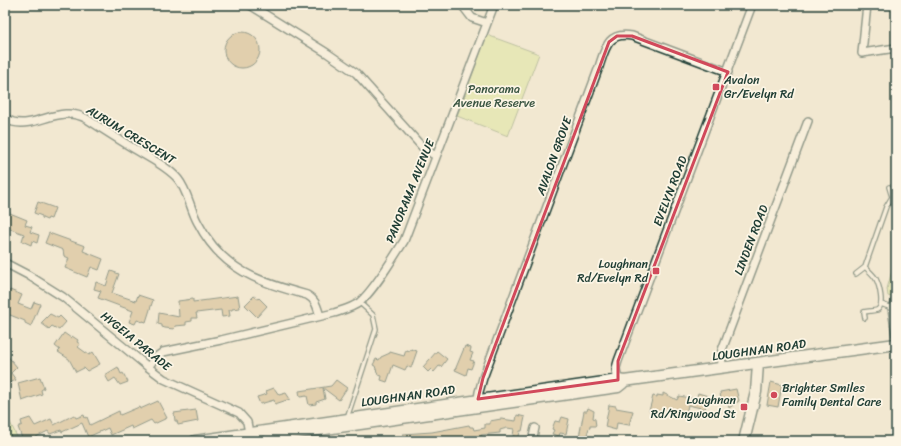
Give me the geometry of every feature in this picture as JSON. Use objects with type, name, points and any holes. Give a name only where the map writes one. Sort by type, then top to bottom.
[{"type":"main road","name":"LOUGHNAN ROAD","points":[[195,441],[478,399],[620,383],[896,344]]},
{"type":"main road","points":[[744,441],[756,392],[758,364]]},
{"type":"main road","name":"LOUGHNAN ROAD","points":[[240,441],[537,399],[620,383]]},
{"type":"street","points":[[250,5],[327,53],[356,74],[424,149],[436,156]]},
{"type":"street","points":[[462,5],[472,18],[487,23]]},
{"type":"street","name":"PANORAMA AVENUE","points":[[148,367],[156,357],[164,352],[221,340],[350,308],[367,295],[404,241],[494,5]]},
{"type":"street","name":"EVELYN ROAD","points":[[620,383],[616,368],[618,361],[752,5]]},
{"type":"street","points":[[867,5],[862,53],[896,48]]},
{"type":"street","name":"AVALON GROVE","points":[[478,399],[478,392],[483,378],[591,88],[610,42],[617,36],[626,34],[728,72]]},
{"type":"street","name":"AURUM CRESCENT","points":[[5,118],[13,122],[27,122],[58,114],[68,114],[85,118],[163,166],[178,178],[205,236],[226,261],[263,282],[307,295],[315,302],[320,316]]},
{"type":"street","name":"LINDEN ROAD","points":[[723,368],[721,358],[722,350],[808,121]]},
{"type":"street","name":"HYGEIA PARADE","points":[[5,263],[28,275],[63,297],[164,379],[239,413],[246,422],[249,433]]},
{"type":"street","points":[[892,308],[896,335]]},
{"type":"street","points":[[532,441],[535,428]]},
{"type":"lane","points":[[856,274],[865,267],[886,207],[894,197],[889,187]]},
{"type":"lane","points":[[865,267],[876,280],[880,290],[881,304],[877,310],[864,312],[865,318]]},
{"type":"lane","points":[[881,304],[892,308],[894,298]]},
{"type":"lane","points":[[346,419],[376,329],[373,315],[359,302]]},
{"type":"highlighted area","points":[[617,36],[632,36],[728,72],[618,361],[618,380],[478,399],[483,378],[609,42]]},
{"type":"green space","name":"Panorama Avenue Reserve","points":[[487,35],[539,54],[508,136],[457,116]]},
{"type":"green space","points":[[896,256],[896,298],[888,296],[887,289]]},
{"type":"green space","points":[[5,412],[19,441],[5,441]]},
{"type":"building","points":[[245,32],[255,37],[259,43],[259,57],[255,63],[249,67],[239,68],[229,63],[225,57],[224,47],[229,37],[235,33]]},
{"type":"building","points":[[38,202],[55,208],[51,219],[48,218],[47,220],[34,213]]},
{"type":"building","points":[[5,211],[27,220],[25,225],[32,227],[30,232],[39,235],[37,243],[32,241],[31,245],[22,241],[24,234],[5,227]]},
{"type":"building","points":[[49,233],[85,246],[83,251],[103,259],[99,270],[91,267],[87,277],[65,268],[69,258],[64,256],[63,250],[45,243]]},
{"type":"building","points":[[111,271],[119,274],[112,293],[136,301],[138,295],[153,300],[146,322],[137,320],[135,324],[129,322],[133,311],[98,298],[101,291],[94,289],[96,282],[106,286]]},
{"type":"building","points":[[10,290],[22,295],[18,304],[31,309],[34,302],[40,304],[31,326],[25,323],[25,321],[5,313],[5,302]]},
{"type":"building","points":[[238,296],[240,308],[229,310],[230,316],[222,317],[221,310],[196,313],[197,318],[192,318],[192,321],[186,322],[186,325],[175,326],[174,329],[165,328],[158,324],[159,313],[179,317],[178,301],[193,299],[193,302]]},
{"type":"building","points":[[254,296],[258,299],[259,298],[267,306],[257,317],[245,305]]},
{"type":"building","points":[[50,314],[58,318],[60,316],[66,322],[59,330],[52,326],[49,329],[41,323]]},
{"type":"building","points":[[64,333],[71,338],[72,336],[78,340],[77,342],[80,344],[78,347],[89,355],[93,352],[100,364],[87,371],[84,368],[76,372],[69,359],[58,352],[60,350],[55,346]]},
{"type":"building","points":[[465,346],[471,348],[470,352],[473,353],[470,360],[474,361],[471,369],[468,368],[466,375],[455,370]]},
{"type":"building","points":[[411,349],[417,351],[411,368],[407,366],[405,370],[393,365],[387,382],[381,380],[382,376],[378,375],[375,366],[373,365],[376,359],[379,360],[381,357],[390,352],[404,356],[406,350],[410,351]]},
{"type":"building","points":[[437,351],[447,359],[441,367],[439,366],[434,372],[431,369],[428,372],[423,367]]},
{"type":"building","points":[[5,353],[17,367],[11,373],[16,380],[5,385]]},
{"type":"building","points":[[118,367],[121,374],[123,373],[128,382],[120,385],[115,378],[109,382],[105,375]]},
{"type":"building","points":[[40,377],[44,388],[41,390],[42,394],[22,401],[18,383]]},
{"type":"building","points":[[336,380],[347,388],[339,400],[323,388],[325,399],[316,402],[316,404],[309,405],[307,396],[300,397],[299,391],[331,386]]},
{"type":"building","name":"Brighter Smiles Family Dental Care","points":[[771,382],[782,385],[778,407],[767,405]]},
{"type":"building","points":[[274,388],[279,395],[286,393],[290,399],[275,404],[274,400],[260,404],[257,397],[267,394],[266,391]]},
{"type":"building","points":[[736,389],[739,401],[729,408],[727,399],[721,400],[720,392]]},
{"type":"building","points":[[663,393],[677,400],[679,396],[696,399],[698,393],[708,396],[705,409],[688,405],[685,418],[664,413],[663,416],[649,411],[653,396],[663,396]]},
{"type":"building","points":[[158,401],[167,418],[154,424],[151,420],[132,429],[131,426],[111,435],[108,428],[88,437],[82,423],[62,432],[61,430],[50,434],[48,431],[36,437],[38,441],[31,441],[30,439],[23,441],[18,427],[22,425],[21,421],[30,418],[35,426],[51,419],[54,425],[74,415],[76,418],[84,415],[85,418],[87,417],[90,425],[119,411],[120,415],[139,407],[140,409]]},
{"type":"building","points":[[609,405],[616,406],[616,408],[633,411],[629,425],[617,423],[616,430],[605,427]]},
{"type":"building","points":[[588,408],[594,411],[593,418],[595,419],[596,426],[590,426],[586,438],[579,437],[584,411],[587,411]]},
{"type":"building","points":[[196,410],[198,421],[178,425],[177,421],[175,421],[174,413]]},
{"type":"building","points":[[517,415],[525,417],[519,437],[513,436],[514,429],[507,428],[500,430],[500,433],[481,435],[482,441],[466,441],[466,439],[453,441],[404,441],[403,434],[432,432],[469,425],[470,427],[473,427],[474,430],[485,428],[485,424],[490,424],[490,421],[501,419],[516,421]]},
{"type":"building","points":[[562,417],[569,419],[566,434],[560,433],[559,436],[552,434],[555,421],[560,422]]},
{"type":"place","name":"Avalon Gr/Evelyn Rd","points":[[716,87]]},
{"type":"place","name":"Loughnan Rd/Evelyn Rd","points":[[656,271]]},
{"type":"place","name":"Brighter Smiles Family Dental Care","points":[[774,395]]},
{"type":"place","name":"Loughnan Rd/Ringwood St","points":[[744,407]]}]
